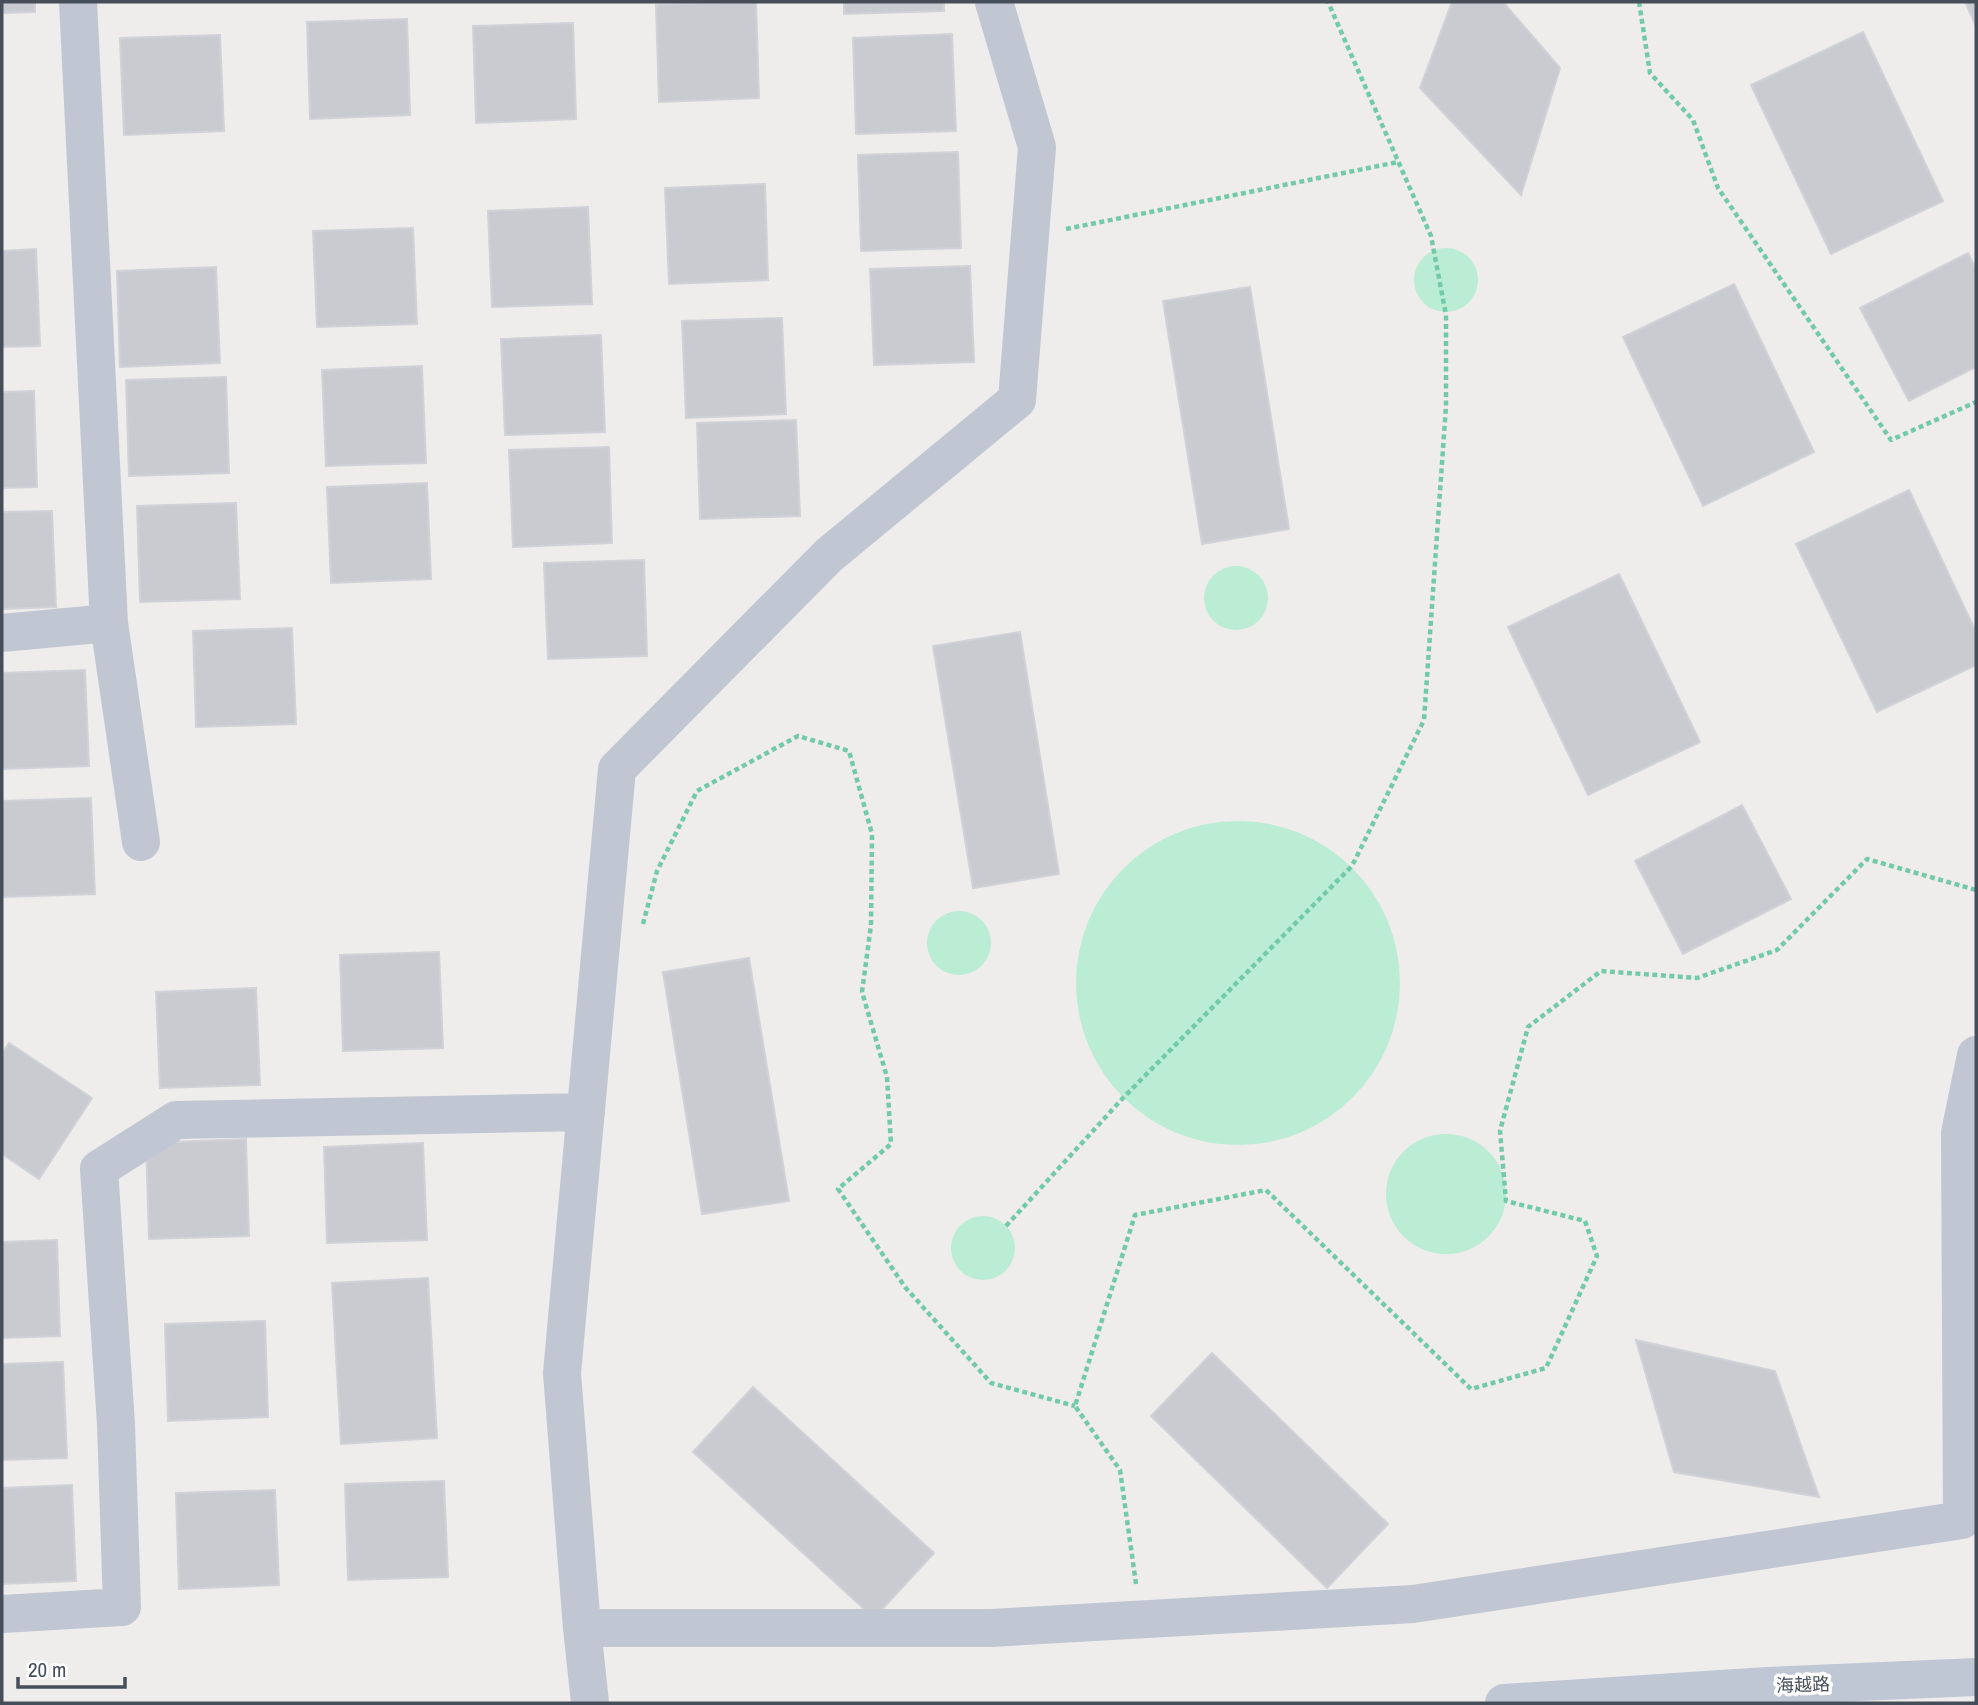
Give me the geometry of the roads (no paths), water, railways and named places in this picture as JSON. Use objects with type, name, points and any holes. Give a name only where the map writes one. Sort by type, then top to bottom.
[{"type":"street","points":[[78,2],[109,623],[141,842]]},
{"type":"street","points":[[590,1703],[562,1373],[617,769],[829,555],[1017,400],[1037,148],[994,2]]},
{"type":"street","points":[[2,633],[109,623]]},
{"type":"street","points":[[582,1628],[991,1628],[1413,1604],[1962,1520],[1960,1133],[1976,1055]]},
{"type":"street","points":[[2,1614],[122,1607],[116,1424],[99,1169],[176,1120],[586,1112]]},
{"type":"street","name":"海越路","points":[[1504,1703],[1767,1686],[1976,1677]]}]
